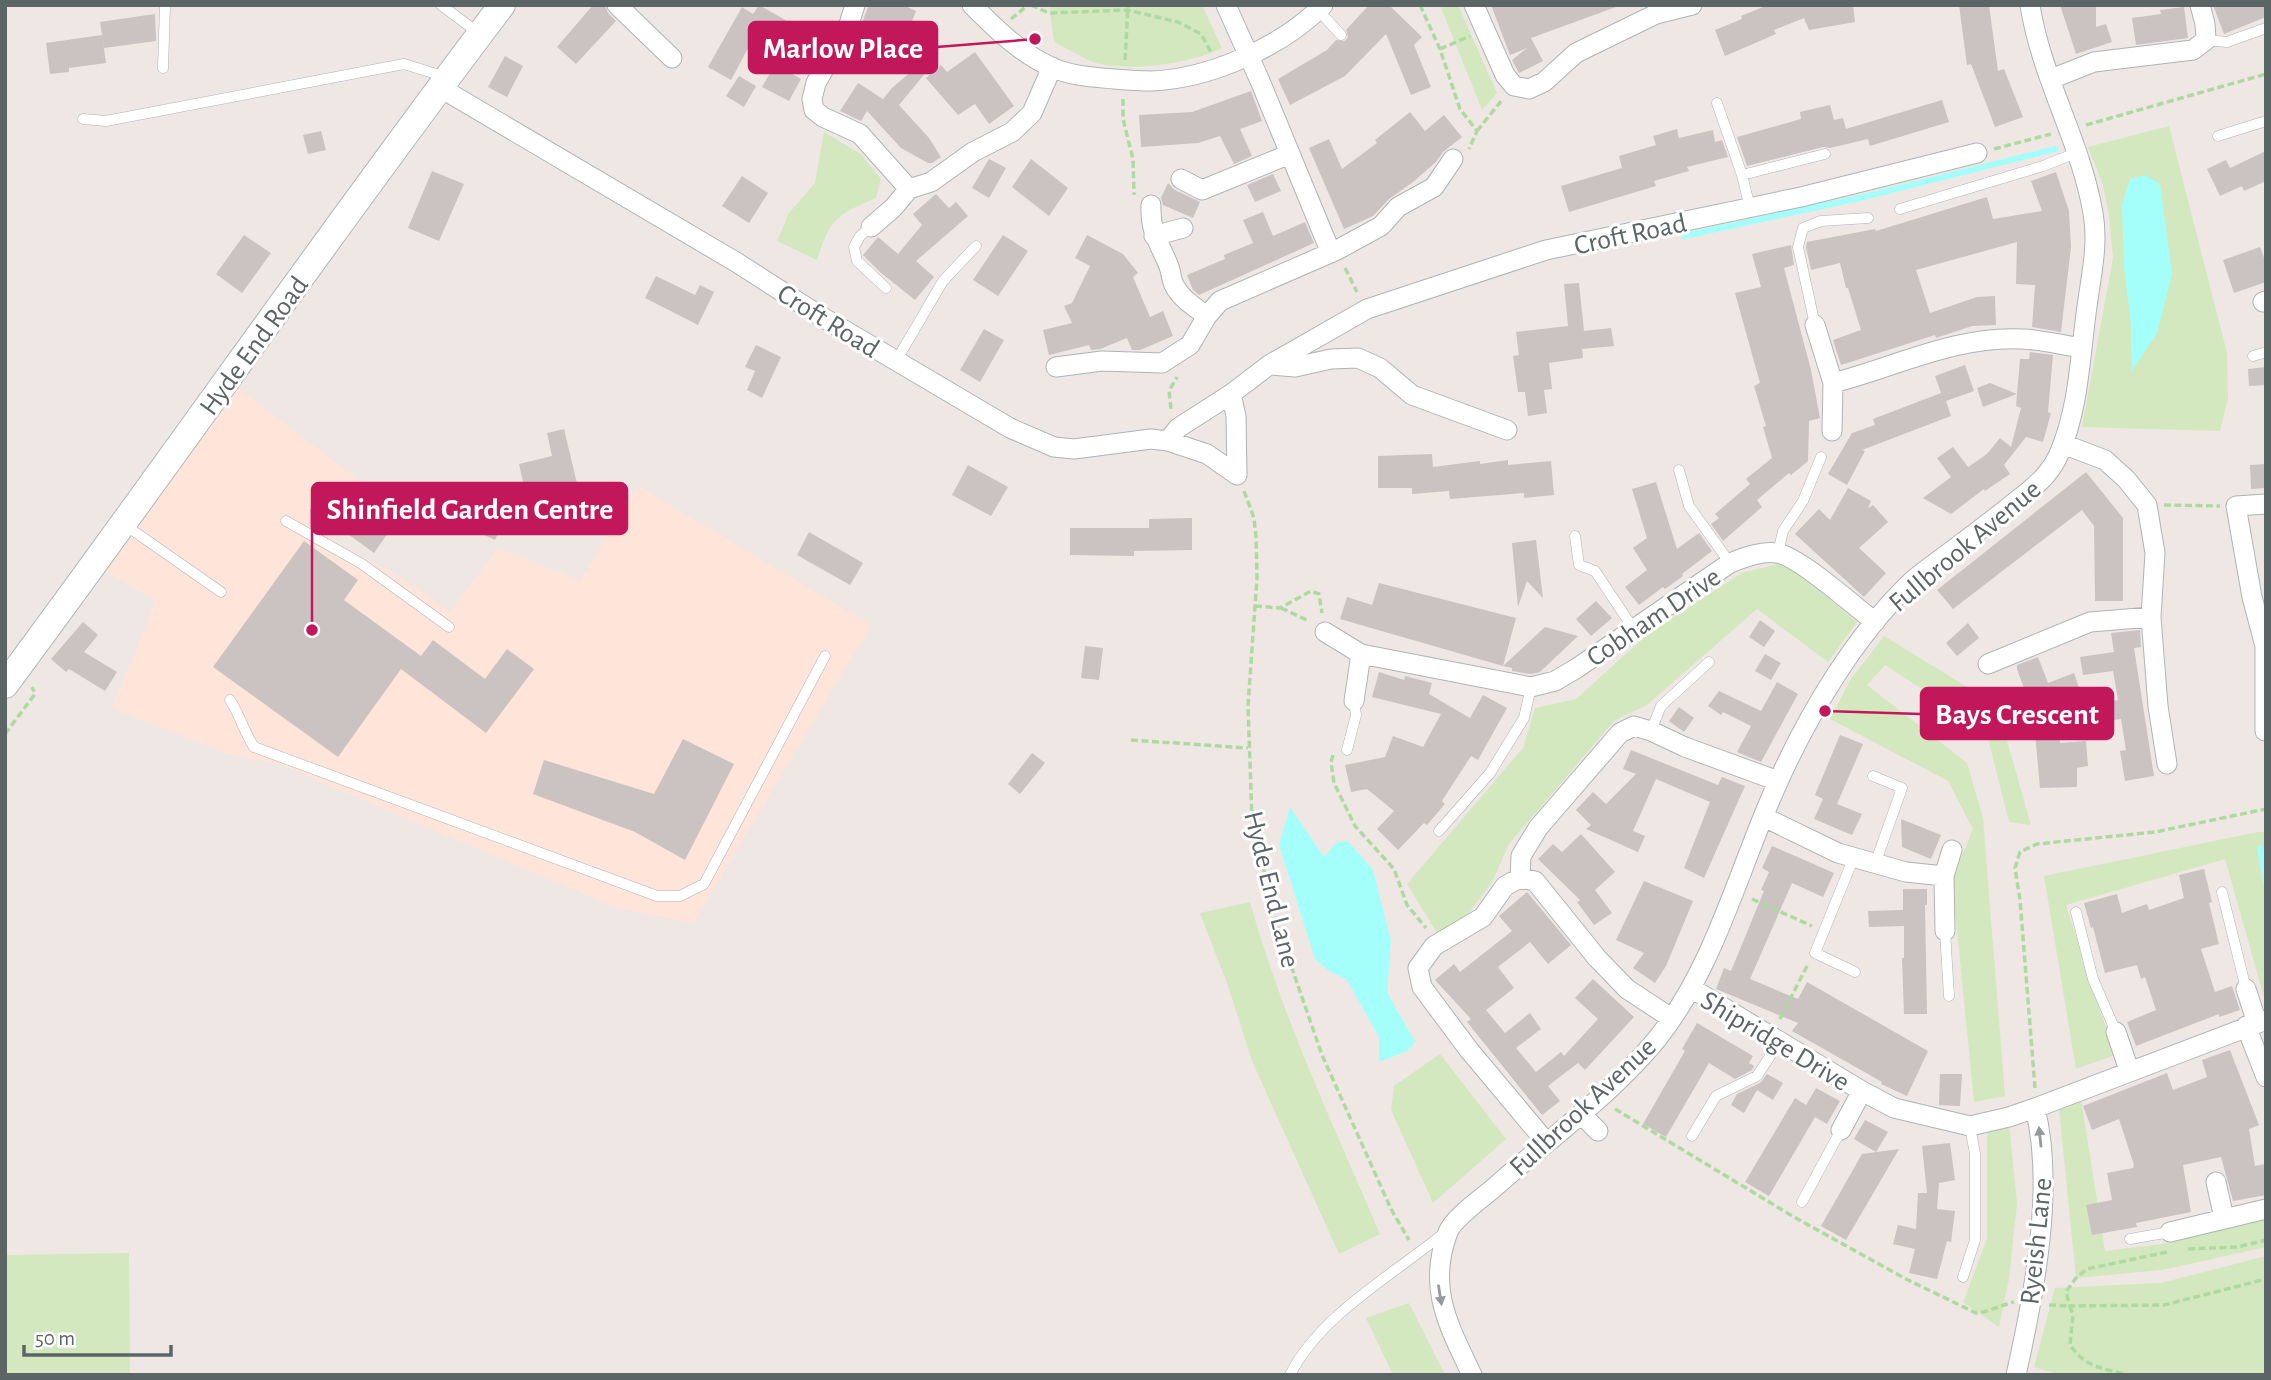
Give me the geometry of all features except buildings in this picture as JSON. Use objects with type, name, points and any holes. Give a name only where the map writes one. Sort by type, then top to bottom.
[{"type":"main road","name":"Hyde End Road","points":[[5,685],[124,525],[443,82],[502,5]]},
{"type":"street","points":[[617,5],[672,58]]},
{"type":"street","points":[[855,5],[849,24],[821,74],[812,99],[814,110],[860,134],[909,189]]},
{"type":"street","points":[[972,5],[997,31],[1022,50],[1052,67],[1081,77],[1124,79],[1164,79],[1190,75],[1248,56],[1304,23],[1320,8]]},
{"type":"street","points":[[1226,5],[1334,251]]},
{"type":"street","points":[[1475,5],[1505,75],[1514,86],[1529,89],[1544,82],[1576,53],[1656,14],[1692,5]]},
{"type":"street","name":"Fullbrook Avenue","points":[[1449,1228],[1599,1098],[1656,1040],[1691,988],[1709,952],[1778,781],[1846,662],[1875,622],[1911,582],[2047,475],[2063,444],[2072,410],[2082,348],[2094,263],[2095,231],[2093,213],[2076,153],[2036,38],[2030,5]]},
{"type":"street","points":[[2051,79],[2094,62],[2193,50],[2206,40],[2200,5]]},
{"type":"street","points":[[871,227],[893,208],[909,189],[931,182],[973,152],[1012,132],[1032,113],[1052,67]]},
{"type":"street","name":"Croft Road","points":[[443,82],[896,361],[1010,428],[1054,446],[1074,449],[1173,434],[1269,365],[1367,310],[1546,250],[1750,208],[1977,153]]},
{"type":"street","points":[[1181,179],[1202,190],[1290,155]]},
{"type":"street","points":[[1056,367],[1102,362],[1162,363],[1190,345],[1207,316],[1220,301],[1334,251],[1381,226],[1398,207],[1434,187],[1459,159]]},
{"type":"street","points":[[1151,205],[1150,222],[1169,266],[1173,285],[1184,299],[1207,316]]},
{"type":"street","points":[[1154,236],[1183,228]]},
{"type":"street","points":[[1815,326],[1833,383],[1832,431]]},
{"type":"street","points":[[1833,383],[1863,376],[1932,352],[1985,341],[2022,339],[2082,348]]},
{"type":"street","points":[[1269,365],[1295,367],[1331,359],[1358,358],[1380,368],[1412,395],[1507,430]]},
{"type":"street","points":[[1231,394],[1236,416],[1237,475]]},
{"type":"street","points":[[1173,434],[1237,475]]},
{"type":"street","points":[[2063,444],[2105,460],[2126,479],[2147,505],[2155,553],[2151,617],[2158,706],[2167,764]]},
{"type":"street","points":[[2265,731],[2265,646],[2252,597],[2236,506],[2266,503]]},
{"type":"street","points":[[1778,553],[1796,561],[1875,622]]},
{"type":"street","name":"Cobham Drive","points":[[1531,687],[1555,681],[1730,563],[1752,554],[1778,553]]},
{"type":"street","points":[[1988,664],[2091,622],[2151,617]]},
{"type":"street","points":[[1319,628],[1361,654],[1531,687]]},
{"type":"street","points":[[1354,701],[1361,654]]},
{"type":"street","points":[[1520,878],[1521,856],[1538,828],[1620,733],[1634,726],[1778,781]]},
{"type":"street","points":[[1764,817],[1838,853],[1906,872],[1944,876]]},
{"type":"street","points":[[1945,931],[1944,876],[1952,850]]},
{"type":"street","points":[[1546,1142],[1469,1050],[1422,987],[1418,968],[1434,946],[1483,917],[1505,886],[1520,878],[1535,881],[1597,958],[1627,989],[1671,1018]]},
{"type":"street","name":"Shipridge Drive","points":[[1691,988],[1861,1091],[1894,1108],[1970,1126],[2035,1108],[2256,1023]]},
{"type":"street","points":[[2246,989],[2256,1023],[2266,1077]]},
{"type":"street","points":[[2116,1032],[2129,1070]]},
{"type":"street","name":"Shipridge Drive","points":[[1841,1130],[1861,1091]]},
{"type":"street","name":"Ryeish Lane","points":[[2016,1375],[2030,1304],[2043,1176],[2041,1132],[2035,1108]]},
{"type":"street","points":[[1581,1114],[1598,1131]]},
{"type":"street","points":[[2216,1182],[2224,1218]]},
{"type":"street","points":[[2170,1232],[2266,1209]]},
{"type":"street","points":[[1449,1228],[1440,1265],[1438,1289],[1441,1305],[1472,1375]]},
{"type":"lane","points":[[163,68],[165,5]]},
{"type":"lane","points":[[441,5],[480,34]]},
{"type":"lane","points":[[1320,8],[1341,35]]},
{"type":"lane","points":[[2206,40],[2227,42],[2266,28]]},
{"type":"lane","points":[[763,61],[774,44],[821,74]]},
{"type":"lane","points":[[83,119],[106,121],[404,64],[443,82]]},
{"type":"lane","points":[[1717,103],[1742,175],[1750,208]]},
{"type":"lane","points":[[2218,136],[2266,121]]},
{"type":"lane","points":[[1742,175],[1825,153]]},
{"type":"lane","points":[[1900,208],[2043,166],[2076,153]]},
{"type":"lane","points":[[1815,326],[1798,247],[1803,228],[1821,221],[1868,218]]},
{"type":"lane","points":[[871,227],[860,236],[854,247],[857,261],[886,288]]},
{"type":"lane","points":[[896,361],[943,281],[976,246]]},
{"type":"lane","points":[[2253,356],[2266,352]]},
{"type":"lane","points":[[1778,553],[1783,531],[1803,501],[1821,457]]},
{"type":"lane","points":[[1679,470],[1689,506],[1730,563]]},
{"type":"lane","points":[[286,521],[362,564],[449,627]]},
{"type":"lane","points":[[124,525],[221,592]]},
{"type":"lane","points":[[1575,536],[1579,565],[1595,570],[1633,628]]},
{"type":"lane","points":[[230,700],[241,716],[254,747],[657,896],[680,896],[704,884],[825,656]]},
{"type":"lane","points":[[1651,731],[1661,706],[1709,662]]},
{"type":"lane","points":[[1439,831],[1490,773],[1524,718],[1531,687]]},
{"type":"lane","points":[[1347,750],[1356,715],[1354,701]]},
{"type":"lane","points":[[1873,776],[1902,788],[1875,864]]},
{"type":"lane","points":[[1854,857],[1815,953],[1856,972]]},
{"type":"lane","points":[[2222,892],[2246,989]]},
{"type":"lane","points":[[2076,912],[2093,979],[2116,1032]]},
{"type":"lane","points":[[1945,931],[1949,996]]},
{"type":"lane","points":[[1692,1136],[1716,1096],[1757,1076],[1776,1039]]},
{"type":"lane","points":[[1964,1276],[1975,1240],[1975,1154],[1970,1126]]},
{"type":"lane","points":[[1802,1202],[1841,1130]]},
{"type":"lane","points":[[1290,1375],[1304,1351],[1328,1326],[1368,1290],[1407,1263],[1449,1228]]},
{"type":"lane","points":[[2130,1239],[2170,1232]]},
{"type":"path","points":[[1031,5],[1049,13],[1128,8],[1178,22],[1201,34],[1217,67]]},
{"type":"path","points":[[1420,5],[1440,49],[1460,109],[1477,131]]},
{"type":"path","points":[[1128,8],[1123,119],[1133,159],[1133,194],[1151,205]]},
{"type":"path","points":[[1440,49],[1484,30]]},
{"type":"path","points":[[2078,127],[2266,74]]},
{"type":"path","points":[[1459,159],[1477,131],[1514,86]]},
{"type":"path","points":[[1977,153],[2052,134]]},
{"type":"path","points":[[1334,251],[1367,310]]},
{"type":"path","points":[[1173,434],[1169,391],[1183,368],[1184,362],[1180,353]]},
{"type":"path","name":"Hyde End Lane","points":[[1237,475],[1254,518],[1257,578],[1248,706],[1252,821],[1278,928],[1322,1055],[1391,1209],[1409,1240]]},
{"type":"path","points":[[2147,505],[2236,506]]},
{"type":"path","points":[[1255,606],[1280,608],[1319,628],[1319,594],[1311,591],[1280,608]]},
{"type":"path","points":[[1132,740],[1248,748]]},
{"type":"path","points":[[1335,750],[1331,762],[1334,783],[1355,826],[1394,869],[1407,905],[1424,924],[1434,946]]},
{"type":"path","points":[[1733,891],[1824,932]]},
{"type":"path","points":[[1776,1039],[1815,953]]},
{"type":"path","points":[[1599,1098],[1626,1117],[1794,1217],[1906,1279],[1976,1312],[1985,1312],[1998,1305],[2015,1302],[2070,1306],[2164,1305],[2266,1279]]},
{"type":"path","points":[[2129,1375],[2089,1365],[2070,1345],[2073,1315],[2066,1292],[2076,1278],[2087,1269],[2178,1250],[2238,1247],[2266,1240]]},
{"type":"shaded area","points":[[238,388],[360,481],[324,535],[398,576],[450,612],[498,548],[580,581],[638,486],[871,625],[693,923],[617,908],[282,765],[228,754],[111,708],[155,601],[101,568]]},
{"type":"green space","points":[[1049,5],[1202,5],[1222,48],[1176,62],[1140,67],[1093,62],[1054,42]]},
{"type":"green space","points":[[1440,5],[1458,5],[1497,93],[1482,110]]},
{"type":"green space","points":[[2169,126],[2227,353],[2228,398],[2220,431],[2082,427],[2113,258],[2103,185],[2088,147]],"holes":[[[2131,325],[2157,333],[2132,369]]]},
{"type":"green space","points":[[824,132],[861,154],[881,179],[876,198],[836,220],[826,235],[817,260],[777,241],[789,213],[815,183]]},
{"type":"green space","points":[[1785,562],[1857,622],[1828,662],[1757,609],[1647,705],[1614,721],[1509,844],[1492,882],[1468,914],[1437,933],[1407,884],[1523,748],[1535,708],[1576,699],[1649,633],[1742,573]]},
{"type":"green space","points":[[1884,636],[1982,696],[2002,723],[2031,825],[2009,822],[1986,730],[1885,665],[1867,685],[1967,763],[1983,818],[2005,1096],[1974,1102],[1952,879],[1973,829],[1948,781],[1830,719],[1851,679]]},
{"type":"green space","points":[[2266,832],[2266,1004],[2225,859],[2066,905],[2115,1055],[2076,1069],[2044,876]]},
{"type":"green space","points":[[1250,902],[1293,1029],[1380,1234],[1339,1254],[1252,1061],[1228,986],[1200,913]]},
{"type":"green space","points":[[1440,1054],[1506,1139],[1433,1203],[1391,1110],[1394,1086]]},
{"type":"green space","points":[[2081,1099],[2105,1251],[2162,1244],[2266,1218],[2266,1247],[2162,1270],[2076,1278],[2059,1108]]},
{"type":"green space","points":[[2009,1123],[2017,1203],[2009,1279],[1999,1327],[1963,1302],[1987,1239],[1987,1132]]},
{"type":"green space","points":[[129,1253],[130,1375],[5,1375],[5,1255]]},
{"type":"green space","points":[[2266,1256],[2266,1375],[2060,1375],[2034,1367],[2055,1288],[2161,1283]]},
{"type":"green space","points":[[1409,1303],[1445,1375],[1393,1375],[1366,1318]]},
{"type":"water","points":[[2145,175],[2160,184],[2172,274],[2157,333],[2132,371],[2122,205],[2130,179]]},
{"type":"water","points":[[1290,807],[1324,857],[1336,843],[1348,841],[1373,870],[1391,941],[1387,992],[1415,1042],[1407,1051],[1379,1062],[1379,1037],[1347,980],[1329,971],[1315,959],[1279,845]]},
{"type":"waterway","points":[[1684,236],[1868,196],[2055,149]]},
{"type":"waterway","points":[[2260,848],[2266,883]]},
{"type":"place","name":"Marlow Place","points":[[1035,39]]},
{"type":"place","name":"Shinfield Garden Centre","points":[[312,630]]},
{"type":"place","name":"Bays Crescent","points":[[1825,711]]}]
